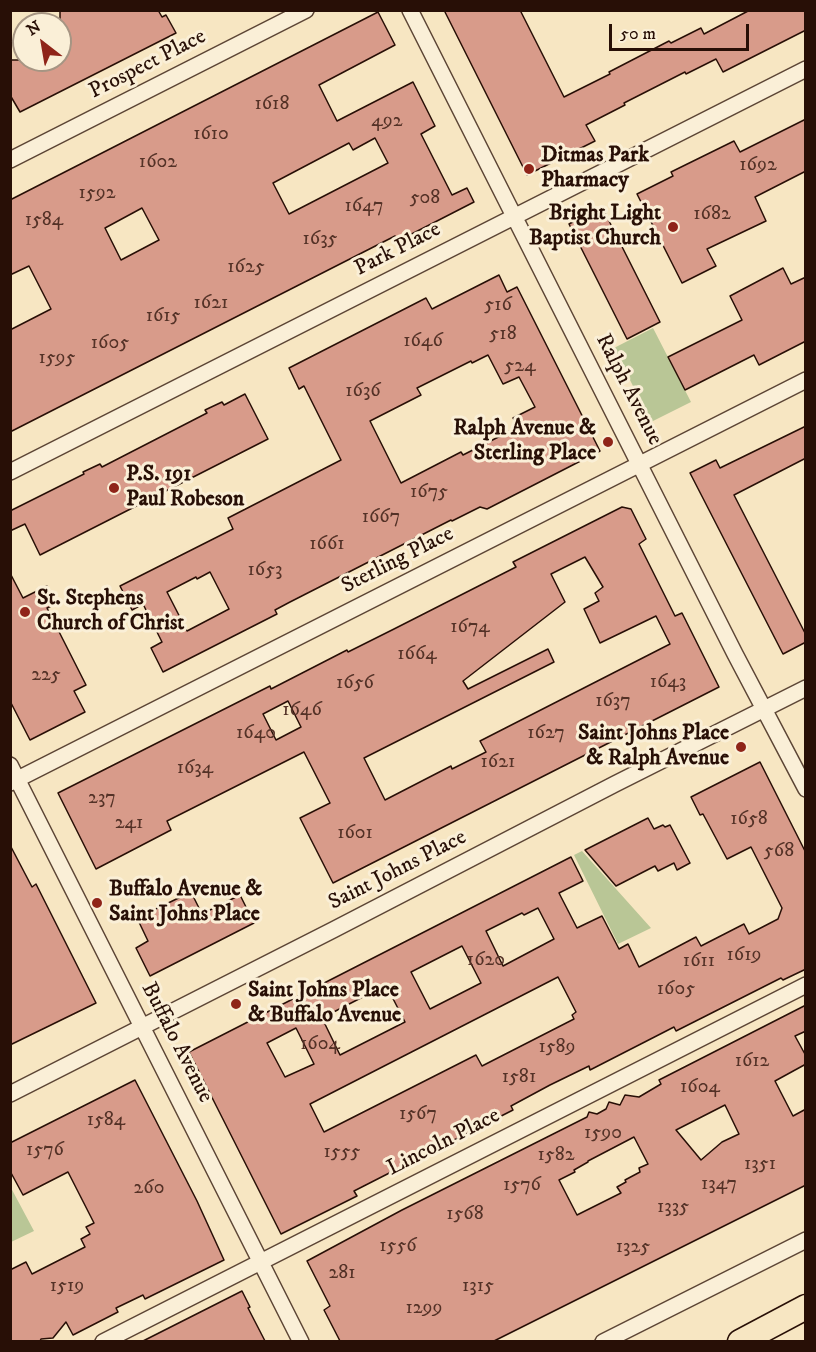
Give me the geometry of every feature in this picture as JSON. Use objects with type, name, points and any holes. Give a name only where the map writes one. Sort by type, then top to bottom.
[{"type":"main road","points":[[740,1341],[806,1307]]},
{"type":"street","name":"Prospect Place","points":[[10,160],[306,10]]},
{"type":"street","name":"Ralph Avenue","points":[[410,10],[806,789]]},
{"type":"street","name":"Park Place","points":[[10,471],[806,69]]},
{"type":"street","name":"Sterling Place","points":[[14,781],[806,380]]},
{"type":"street","name":"Saint Johns Place","points":[[10,1094],[806,688]]},
{"type":"street","name":"Buffalo Avenue","points":[[10,765],[14,781],[143,1027],[302,1341]]},
{"type":"street","name":"Lincoln Place","points":[[103,1341],[806,985]]},
{"type":"street","points":[[603,1341],[806,1240]]},
{"type":"green space","points":[[653,328],[691,402],[651,422],[614,348]]},
{"type":"green space","points":[[582,851],[651,928],[618,944],[574,855]]},
{"type":"green space","points":[[10,1186],[34,1231],[11,1242],[10,1242]]},
{"type":"building","points":[[60,10],[158,10],[162,17],[166,15],[176,33],[20,112],[10,95],[10,60],[12,60],[12,72],[72,72],[72,12],[60,12]]},
{"type":"building","points":[[444,10],[520,10],[564,97],[669,41],[671,43],[701,28],[704,34],[750,10],[806,10],[806,30],[723,72],[716,59],[624,103],[625,105],[586,125],[595,141],[527,175]]},
{"type":"building","points":[[378,12],[395,45],[319,85],[337,121],[413,82],[435,126],[421,134],[452,195],[467,188],[474,202],[398,241],[395,236],[10,432],[10,330],[51,309],[29,266],[10,275],[10,200]],"holes":[[[375,138],[388,163],[289,214],[273,183],[349,143],[353,150]],[[142,208],[159,240],[121,260],[105,228]]]},
{"type":"building","points":[[806,119],[806,171],[755,197],[766,221],[707,249],[716,266],[682,283],[637,194],[673,176],[671,172],[734,141],[740,152]]},
{"type":"building","points":[[602,207],[660,322],[627,339],[569,224]]},
{"type":"building","points":[[783,268],[791,284],[806,277],[806,341],[759,365],[754,355],[685,390],[668,357],[742,320],[730,296]]},
{"type":"building","points":[[499,275],[507,292],[517,287],[600,451],[487,509],[480,507],[451,520],[290,602],[275,610],[277,614],[163,672],[151,648],[162,642],[143,604],[132,610],[120,586],[233,529],[228,518],[341,460],[304,386],[299,389],[289,368],[426,298],[432,309]],"holes":[[[488,355],[503,384],[519,377],[535,407],[513,418],[518,427],[463,455],[461,452],[401,483],[370,421],[421,395],[417,388]],[[210,572],[229,609],[187,631],[167,592]]]},
{"type":"building","name":"P.S. 191 Paul Robeson","points":[[245,394],[268,439],[40,555],[25,524],[10,531],[10,511],[84,474],[83,472],[100,464],[102,467],[207,413],[205,410],[222,402],[224,405]]},
{"type":"building","points":[[806,426],[806,458],[734,495],[806,635],[806,642],[783,654],[690,473],[716,460],[720,468]]},
{"type":"building","points":[[622,507],[631,509],[646,539],[639,544],[675,616],[682,613],[719,687],[333,883],[300,818],[330,803],[304,752],[167,821],[171,830],[96,869],[58,793],[270,686],[271,689],[394,629],[516,567],[513,562]],"holes":[[[585,557],[603,587],[595,593],[599,601],[584,609],[600,643],[656,616],[670,644],[480,741],[486,752],[452,769],[451,766],[385,800],[364,758],[554,662],[548,649],[468,689],[463,681],[565,602],[551,574]],[[288,701],[301,727],[276,740],[263,714]]]},
{"type":"building","points":[[10,573],[23,598],[47,586],[56,604],[47,608],[86,685],[74,691],[85,712],[30,740],[10,701]]},
{"type":"building","points":[[760,762],[806,853],[806,969],[783,980],[781,978],[676,1031],[674,1027],[590,1070],[589,1066],[550,1085],[511,1106],[513,1110],[354,1191],[357,1196],[281,1234],[189,1052],[571,857],[583,881],[559,893],[577,928],[602,916],[619,949],[628,944],[639,967],[696,937],[701,946],[744,924],[749,934],[778,919],[782,908],[751,847],[727,859],[703,814],[700,815],[691,797]],"holes":[[[538,908],[554,939],[503,966],[486,931],[522,913],[524,915]],[[462,946],[481,983],[430,1009],[411,972]],[[558,977],[576,1012],[572,1015],[574,1019],[482,1066],[476,1055],[324,1132],[310,1104]],[[386,985],[405,1022],[340,1055],[322,1018]],[[296,1028],[314,1064],[285,1077],[267,1043]]]},
{"type":"building","points":[[648,818],[654,829],[670,825],[690,863],[677,870],[674,863],[658,871],[655,866],[616,886],[585,850]]},
{"type":"building","points":[[10,845],[32,887],[36,884],[96,1003],[10,1045]]},
{"type":"building","points":[[191,892],[202,914],[240,895],[254,923],[150,976],[136,948],[148,941],[137,918]]},
{"type":"building","points":[[806,1005],[806,1031],[795,1036],[806,1056],[806,1064],[775,1081],[793,1116],[806,1109],[806,1185],[494,1341],[340,1341],[324,1310],[330,1306],[307,1261],[402,1210],[587,1117],[589,1112],[597,1114],[606,1109],[609,1102],[620,1105],[625,1095],[639,1097],[661,1084],[659,1080]],"holes":[[[725,1105],[739,1134],[722,1142],[701,1160],[676,1130]],[[634,1137],[648,1164],[639,1168],[640,1172],[617,1187],[621,1193],[577,1215],[559,1180],[575,1172],[574,1170],[588,1161]]]},
{"type":"building","points":[[135,1080],[197,1201],[224,1260],[145,1299],[143,1295],[116,1308],[118,1312],[73,1335],[66,1322],[53,1338],[40,1341],[10,1341],[10,1270],[26,1262],[32,1274],[85,1247],[81,1239],[90,1234],[86,1227],[94,1223],[68,1172],[23,1195],[10,1171],[10,1143]]},
{"type":"building","points":[[242,1291],[265,1341],[143,1341]]},
{"type":"place","name":"Ditmas Park Pharmacy","points":[[529,169]]},
{"type":"place","name":"Bright Light Baptist Church","points":[[673,227]]},
{"type":"place","name":"Ralph Avenue & Sterling Place","points":[[608,442]]},
{"type":"place","name":"P.S. 191 Paul Robeson","points":[[114,488]]},
{"type":"place","name":"St. Stephens Church of Christ","points":[[25,612]]},
{"type":"place","name":"Saint Johns Place & Ralph Avenue","points":[[741,747]]},
{"type":"place","name":"Buffalo Avenue & Saint Johns Place","points":[[97,903]]},
{"type":"place","name":"Saint Johns Place & Buffalo Avenue","points":[[236,1004]]}]
